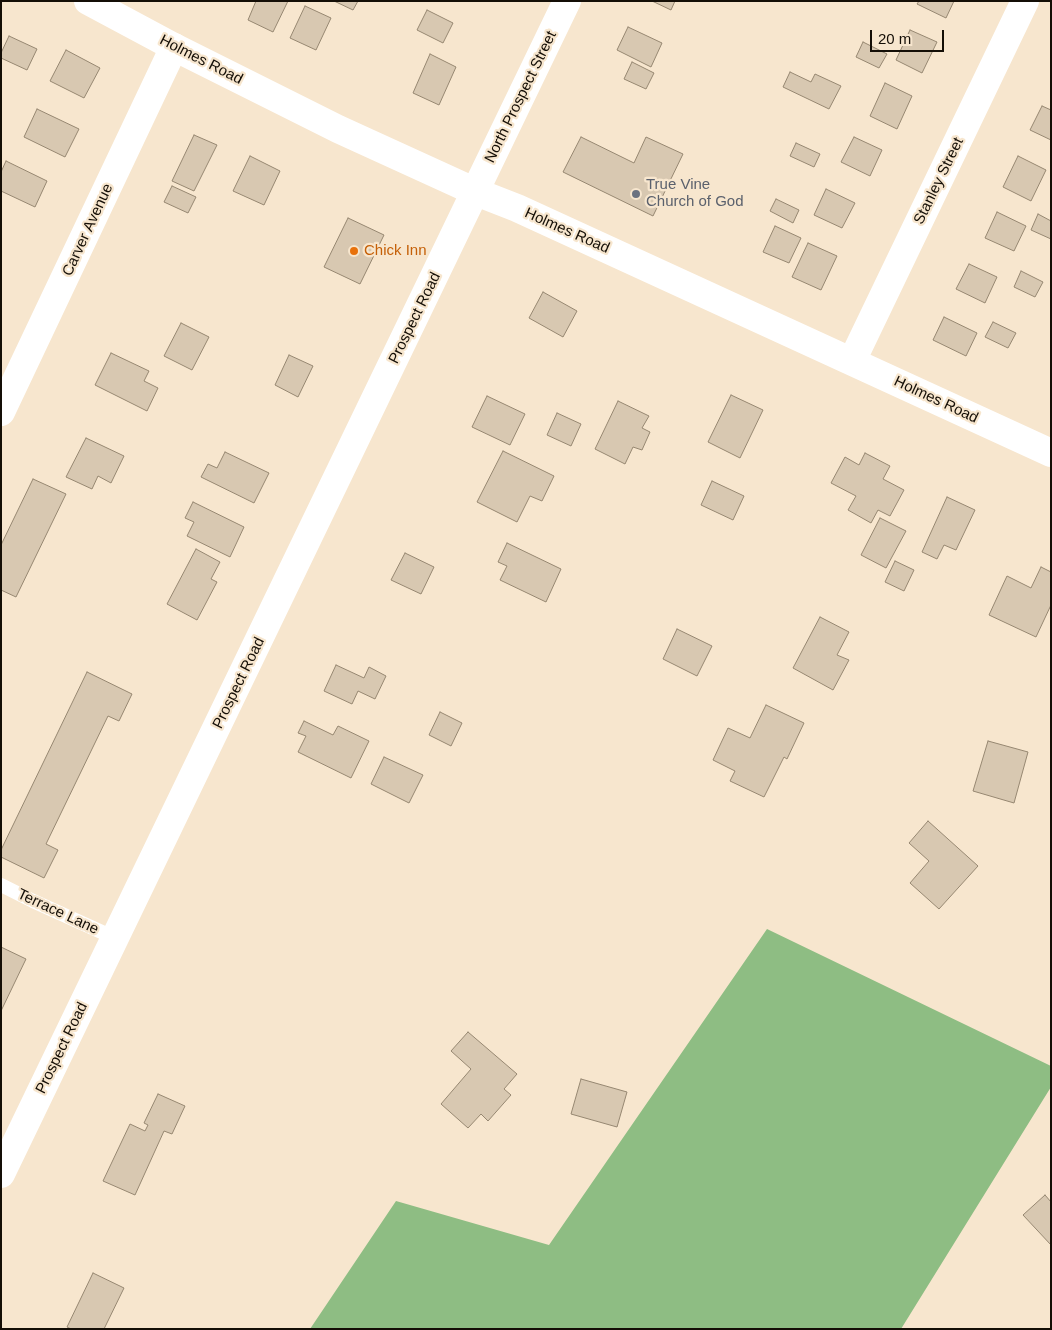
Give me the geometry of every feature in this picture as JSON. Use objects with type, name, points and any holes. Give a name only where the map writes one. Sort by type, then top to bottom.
[{"type":"main road","name":"Holmes Road","points":[[88,1],[174,47],[338,129],[476,192],[517,208],[1051,453]]},
{"type":"main road","name":"North Prospect Street","points":[[476,192],[567,1]]},
{"type":"main road","name":"Stanley Street","points":[[852,361],[1025,1]]},
{"type":"main road","name":"Carver Avenue","points":[[1,412],[174,47]]},
{"type":"main road","name":"Prospect Road","points":[[1,1174],[476,192]]},
{"type":"lane","name":"Terrace Lane","points":[[1,885],[115,938]]},
{"type":"green space","points":[[767,929],[1051,1066],[1051,1087],[901,1329],[310,1329],[396,1201],[549,1245]]},
{"type":"building","points":[[256,1],[288,1],[273,32],[248,20]]},
{"type":"building","points":[[334,1],[358,1],[353,10]]},
{"type":"building","points":[[652,1],[675,1],[671,10]]},
{"type":"building","points":[[919,1],[954,1],[946,18],[917,4]]},
{"type":"building","points":[[305,6],[331,18],[316,50],[290,38]]},
{"type":"building","points":[[427,10],[453,23],[443,43],[417,30]]},
{"type":"building","points":[[628,27],[662,43],[651,67],[617,50]]},
{"type":"building","points":[[910,30],[937,42],[922,73],[896,60]]},
{"type":"building","points":[[9,36],[37,49],[27,70],[1,58],[1,53]]},
{"type":"building","points":[[863,42],[887,54],[879,68],[856,57]]},
{"type":"building","points":[[66,50],[100,68],[84,98],[50,81]]},
{"type":"building","points":[[430,54],[456,67],[439,105],[413,93]]},
{"type":"building","points":[[632,62],[654,73],[646,89],[624,79]]},
{"type":"building","points":[[790,72],[811,82],[815,74],[841,86],[829,109],[783,87]]},
{"type":"building","points":[[885,83],[912,96],[897,129],[870,116]]},
{"type":"building","points":[[1042,106],[1051,110],[1051,140],[1030,130]]},
{"type":"building","points":[[37,109],[79,129],[65,157],[24,137]]},
{"type":"building","points":[[194,135],[217,145],[194,191],[172,181]]},
{"type":"building","name":"True Vine Church of God","points":[[581,137],[634,163],[646,137],[683,154],[653,216],[563,172]]},
{"type":"building","points":[[854,137],[882,150],[870,176],[841,162]]},
{"type":"building","points":[[796,143],[820,154],[814,167],[790,156]]},
{"type":"building","points":[[250,156],[280,171],[264,205],[233,191]]},
{"type":"building","points":[[1018,156],[1046,170],[1031,201],[1003,187]]},
{"type":"building","points":[[6,161],[47,181],[35,207],[1,191],[1,172]]},
{"type":"building","points":[[172,186],[196,197],[188,213],[164,202]]},
{"type":"building","points":[[826,189],[855,203],[842,228],[814,215]]},
{"type":"building","points":[[776,199],[799,210],[793,223],[770,211]]},
{"type":"building","points":[[997,212],[1026,226],[1014,251],[985,238]]},
{"type":"building","points":[[1038,214],[1051,221],[1051,239],[1031,230]]},
{"type":"building","name":"Chick Inn","points":[[348,218],[384,235],[360,284],[324,267]]},
{"type":"building","points":[[775,226],[801,238],[789,263],[763,252]]},
{"type":"building","points":[[808,243],[837,256],[821,290],[792,277]]},
{"type":"building","points":[[969,264],[997,277],[985,303],[956,289]]},
{"type":"building","points":[[1021,271],[1043,282],[1035,297],[1014,287]]},
{"type":"building","points":[[543,292],[577,311],[563,337],[529,318]]},
{"type":"building","points":[[944,317],[977,333],[966,356],[933,340]]},
{"type":"building","points":[[993,322],[1016,333],[1008,348],[985,337]]},
{"type":"building","points":[[181,323],[209,337],[192,370],[164,356]]},
{"type":"building","points":[[111,353],[149,371],[144,381],[158,388],[147,411],[95,385]]},
{"type":"building","points":[[289,355],[313,366],[298,397],[275,385]]},
{"type":"building","points":[[731,395],[763,410],[740,458],[708,442]]},
{"type":"building","points":[[487,396],[525,414],[510,445],[472,427]]},
{"type":"building","points":[[618,401],[649,416],[642,428],[650,432],[642,450],[633,447],[625,464],[595,449]]},
{"type":"building","points":[[557,413],[581,424],[571,446],[547,435]]},
{"type":"building","points":[[86,438],[124,456],[111,483],[98,476],[92,489],[66,477]]},
{"type":"building","points":[[503,451],[554,476],[542,501],[530,496],[517,522],[477,502]]},
{"type":"building","points":[[225,452],[269,473],[254,503],[201,477],[208,464],[217,468]]},
{"type":"building","points":[[865,453],[890,466],[883,479],[904,490],[890,516],[878,510],[871,523],[848,510],[856,496],[831,483],[845,457],[859,465]]},
{"type":"building","points":[[33,479],[66,494],[16,597],[1,590],[1,545]]},
{"type":"building","points":[[712,481],[744,496],[733,520],[701,505]]},
{"type":"building","points":[[947,497],[975,510],[956,550],[944,545],[937,559],[922,552]]},
{"type":"building","points":[[193,502],[244,527],[230,557],[187,536],[194,522],[185,518]]},
{"type":"building","points":[[880,518],[906,531],[886,568],[861,555]]},
{"type":"building","points":[[507,543],[561,569],[546,602],[500,580],[507,566],[498,562]]},
{"type":"building","points":[[196,549],[220,562],[211,579],[217,582],[197,620],[167,604]]},
{"type":"building","points":[[405,553],[434,567],[421,594],[391,580]]},
{"type":"building","points":[[895,561],[914,570],[904,591],[885,582]]},
{"type":"building","points":[[1041,567],[1051,572],[1051,605],[1036,637],[989,615],[1007,576],[1031,588]]},
{"type":"building","points":[[820,617],[849,632],[837,655],[849,660],[833,690],[793,668]]},
{"type":"building","points":[[677,629],[712,646],[697,676],[663,659]]},
{"type":"building","points":[[336,665],[364,678],[369,667],[386,676],[375,699],[358,691],[352,704],[324,691]]},
{"type":"building","points":[[87,672],[132,694],[119,721],[108,716],[46,844],[58,850],[44,878],[1,857],[1,850]]},
{"type":"building","points":[[766,705],[804,723],[787,759],[784,757],[764,797],[730,781],[735,771],[713,760],[728,728],[750,738]]},
{"type":"building","points":[[440,712],[462,723],[451,746],[429,735]]},
{"type":"building","points":[[304,721],[333,735],[338,726],[369,741],[351,778],[298,752],[306,736],[298,733]]},
{"type":"building","points":[[988,741],[1028,752],[1014,803],[973,791]]},
{"type":"building","points":[[384,757],[423,775],[409,803],[371,784]]},
{"type":"building","points":[[928,821],[978,866],[939,909],[910,883],[929,861],[909,843]]},
{"type":"building","points":[[1,947],[26,959],[1,1011]]},
{"type":"building","points":[[468,1032],[517,1074],[504,1089],[511,1095],[488,1121],[481,1114],[468,1128],[441,1104],[471,1069],[451,1051]]},
{"type":"building","points":[[581,1079],[627,1092],[617,1127],[571,1114]]},
{"type":"building","points":[[158,1094],[185,1106],[172,1134],[164,1131],[135,1195],[103,1181],[130,1124],[145,1131],[148,1125],[144,1123]]},
{"type":"building","points":[[1045,1195],[1051,1202],[1051,1245],[1023,1215]]},
{"type":"building","points":[[93,1273],[124,1288],[104,1329],[71,1329],[67,1327]]},
{"type":"place","name":"True Vine Church of God","points":[[636,194]]},
{"type":"place","name":"Chick Inn","points":[[354,251]]}]
